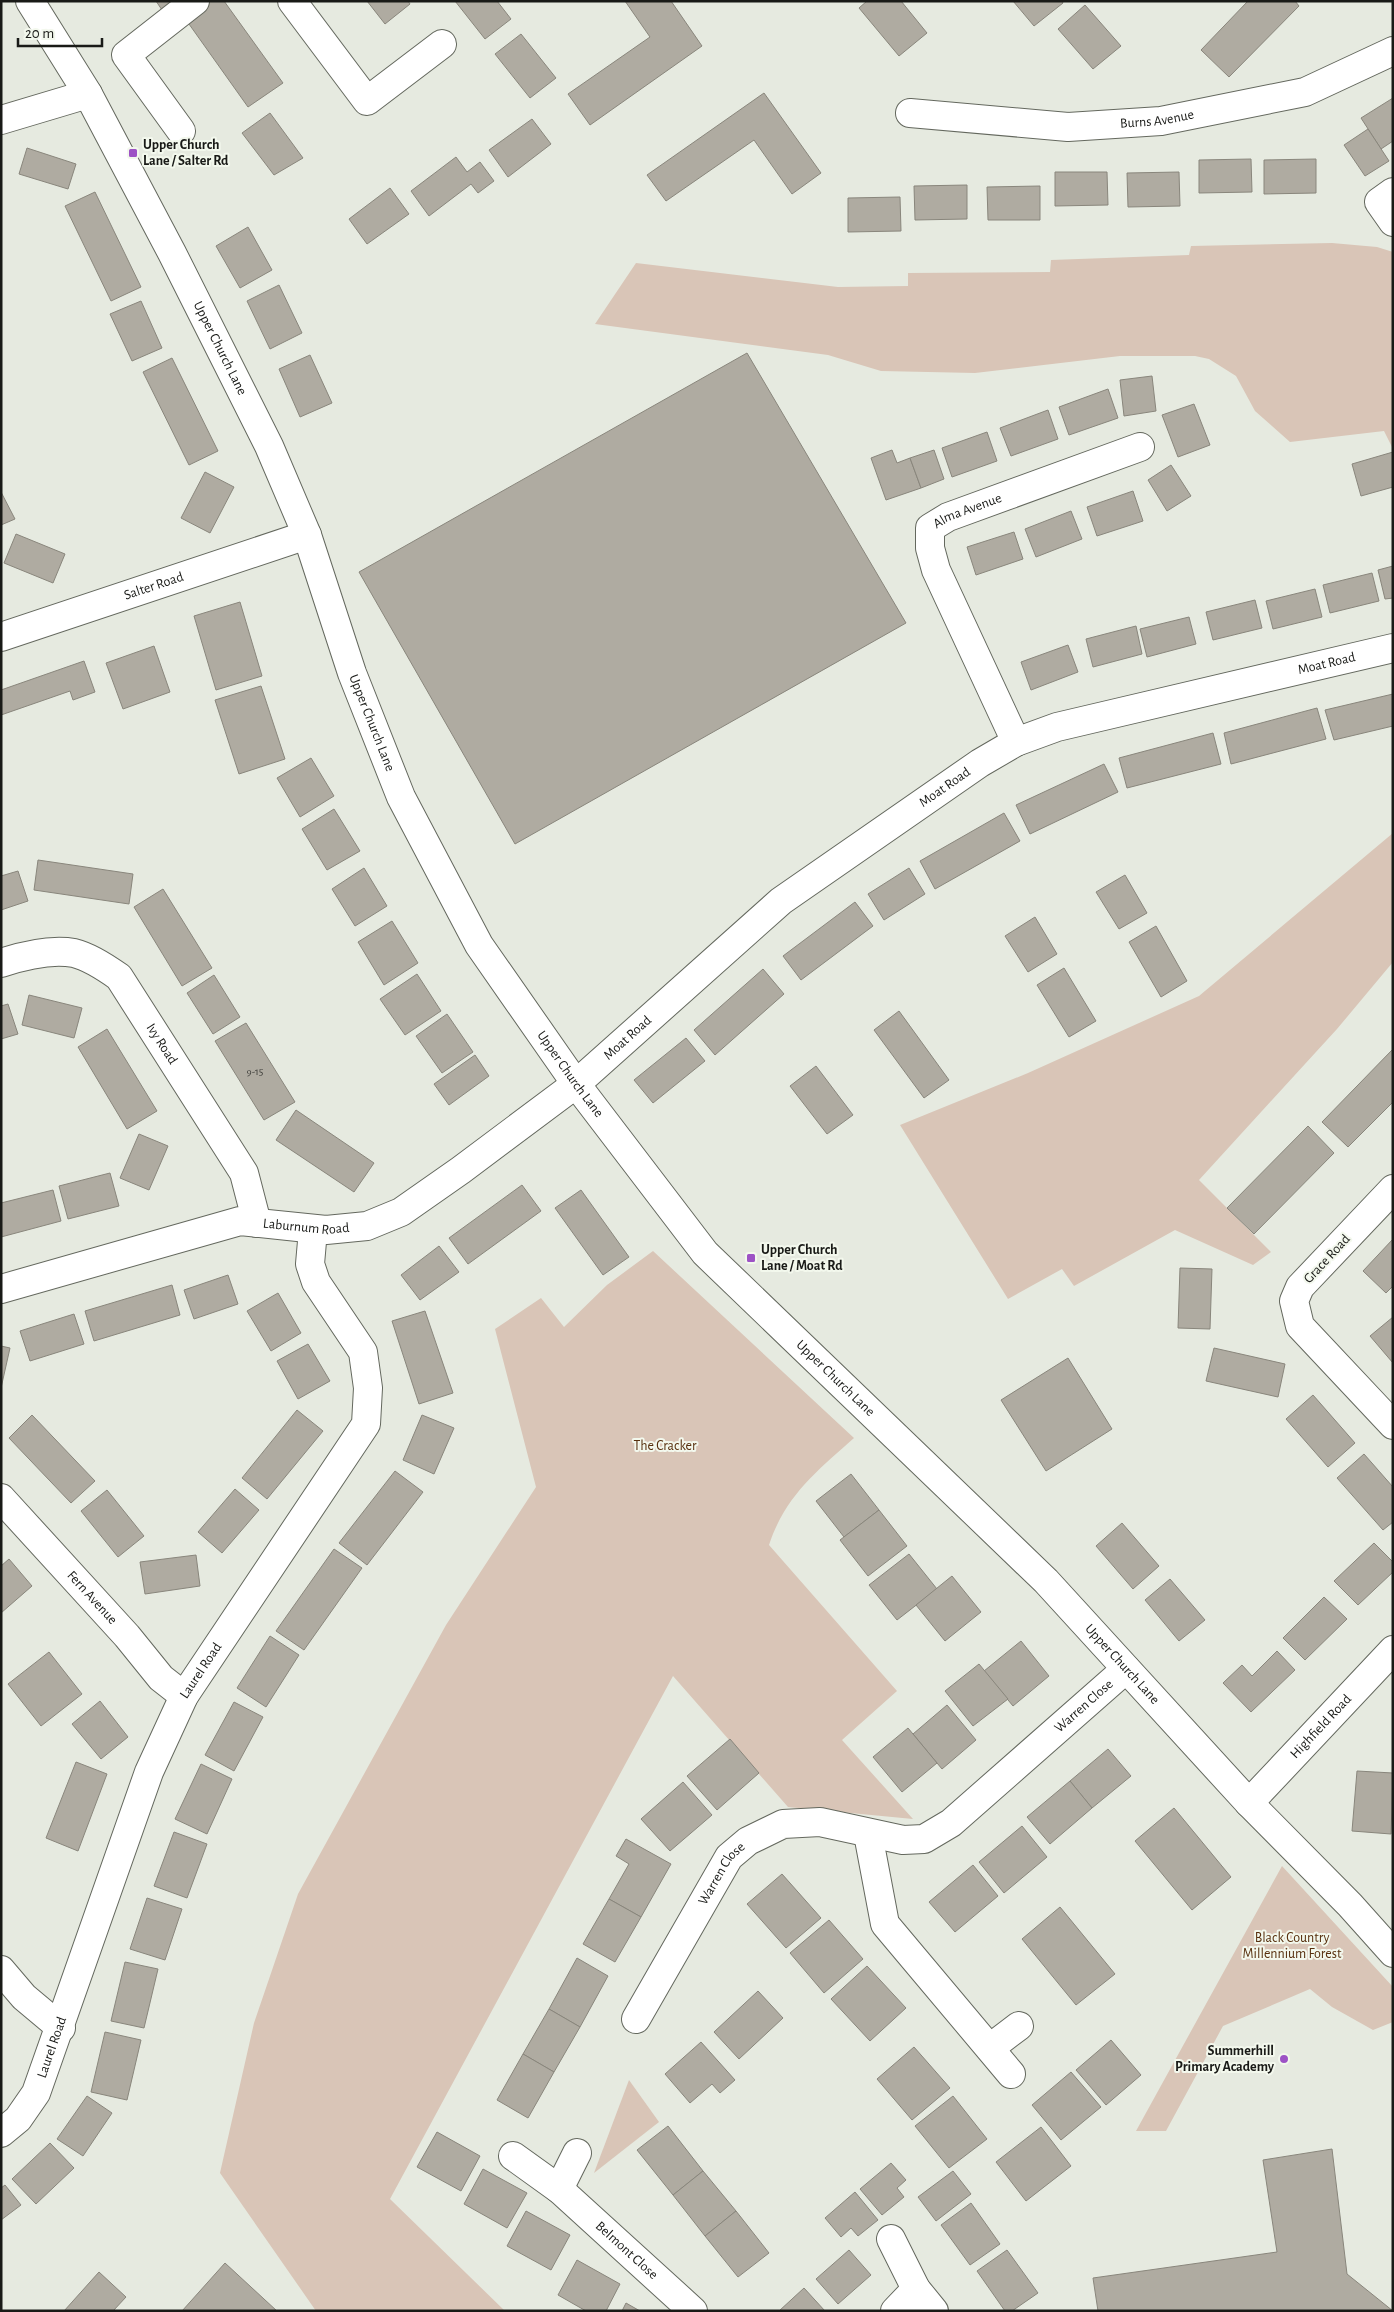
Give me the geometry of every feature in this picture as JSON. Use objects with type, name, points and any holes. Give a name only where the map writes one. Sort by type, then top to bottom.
[{"type":"street","name":"Upper Church Lane","points":[[30,1],[88,94],[172,253],[269,446],[307,535],[352,673],[401,797],[479,944],[576,1084],[705,1253],[1046,1581],[1249,1803],[1350,1905],[1393,1953]]},
{"type":"street","points":[[181,131],[126,55],[195,1]]},
{"type":"street","points":[[292,1],[367,101],[442,44]]},
{"type":"street","name":"Burns Avenue","points":[[910,113],[1068,127],[1161,121],[1305,92],[1393,51]]},
{"type":"street","points":[[1,120],[88,94]]},
{"type":"street","points":[[1393,192],[1379,202],[1393,222]]},
{"type":"street","name":"Alma Avenue","points":[[1016,742],[936,570],[930,548],[930,528],[948,517],[1140,447]]},
{"type":"street","name":"Salter Road","points":[[4,631],[307,535]]},
{"type":"street","name":"Moat Road","points":[[576,1084],[781,901],[980,763],[1016,742],[1057,727],[1393,648]]},
{"type":"street","name":"Ivy Road","points":[[1,963],[17,957],[74,953],[99,963],[119,976],[244,1174],[257,1223]]},
{"type":"street","name":"Laburnum Road","points":[[1,1290],[240,1221],[313,1230],[367,1226],[401,1212],[461,1170],[576,1084]]},
{"type":"street","name":"Grace Road","points":[[1393,1189],[1300,1287],[1294,1301],[1300,1326],[1393,1425]]},
{"type":"street","name":"Laurel Road","points":[[1,2132],[18,2119],[36,2093],[61,2028],[149,1772],[184,1696],[366,1424],[368,1388],[363,1352],[316,1282],[310,1264],[313,1230]]},
{"type":"street","name":"Fern Avenue","points":[[3,1502],[127,1636],[161,1678],[184,1696]]},
{"type":"street","name":"Highfield Road","points":[[1249,1803],[1393,1650]]},
{"type":"street","name":"Warren Close","points":[[636,2019],[729,1857],[748,1841],[783,1824],[820,1822],[868,1834],[903,1840],[924,1839],[951,1823],[1126,1669]]},
{"type":"street","points":[[868,1834],[884,1924],[1011,2074]]},
{"type":"street","points":[[1,1970],[24,1996],[61,2028]]},
{"type":"street","points":[[990,2048],[1020,2026]]},
{"type":"street","points":[[559,2189],[577,2153]]},
{"type":"street","name":"Belmont Close","points":[[514,2156],[559,2189],[693,2311]]},
{"type":"street","points":[[891,2239],[916,2289],[934,2311]]},
{"type":"street","points":[[895,2311],[916,2289]]},
{"type":"green space","points":[[1332,243],[1377,247],[1393,252],[1393,449],[1384,431],[1290,442],[1255,411],[1236,376],[1209,359],[1195,356],[1120,356],[975,373],[881,371],[828,355],[595,324],[636,263],[838,287],[908,286],[908,273],[1050,272],[1051,260],[1189,255],[1191,246]]},
{"type":"green space","points":[[1393,833],[1393,962],[1337,1029],[1199,1180],[1271,1252],[1253,1265],[1175,1230],[1074,1286],[1062,1269],[1008,1299],[900,1125],[1028,1073],[1199,996]]},
{"type":"green space","name":"The Cracker","points":[[653,1251],[854,1438],[815,1473],[793,1498],[784,1512],[769,1545],[897,1691],[842,1740],[913,1819],[788,1807],[673,1676],[390,2199],[505,2311],[316,2311],[220,2173],[254,2023],[298,1894],[446,1625],[536,1487],[495,1329],[541,1298],[564,1327],[607,1285]]},
{"type":"green space","name":"Black Country Millennium Forest","points":[[1282,1866],[1393,1987],[1393,2022],[1373,2030],[1332,2007],[1310,1989],[1223,2026],[1166,2131],[1136,2131]]},
{"type":"green space","points":[[629,2080],[659,2122],[594,2173]]},
{"type":"building","points":[[156,1],[175,1],[162,10]]},
{"type":"building","points":[[206,1],[224,1],[283,83],[248,107],[184,17]]},
{"type":"building","points":[[367,1],[408,1],[410,4],[385,24]]},
{"type":"building","points":[[455,1],[497,1],[511,19],[485,39]]},
{"type":"building","points":[[625,1],[671,1],[702,46],[590,125],[568,94],[650,37]]},
{"type":"building","points":[[867,1],[901,1],[927,33],[899,56],[859,8]]},
{"type":"building","points":[[1013,1],[1062,1],[1063,3],[1034,26]]},
{"type":"building","points":[[1248,1],[1295,1],[1299,6],[1229,77],[1201,50]]},
{"type":"building","points":[[1085,5],[1121,46],[1093,69],[1058,29]]},
{"type":"building","points":[[521,34],[556,78],[530,98],[495,54]]},
{"type":"building","points":[[764,93],[821,173],[792,194],[754,140],[666,201],[647,175]]},
{"type":"building","points":[[1393,98],[1393,141],[1381,149],[1361,118]]},
{"type":"building","points":[[270,113],[303,158],[274,175],[242,133]]},
{"type":"building","points":[[532,119],[551,144],[508,177],[489,150]]},
{"type":"building","points":[[1368,129],[1389,161],[1365,176],[1344,145]]},
{"type":"building","points":[[27,148],[76,164],[68,189],[19,174]]},
{"type":"building","points":[[456,157],[467,172],[480,162],[494,181],[478,193],[471,184],[429,216],[411,191]]},
{"type":"building","points":[[1251,159],[1252,192],[1199,193],[1199,160]]},
{"type":"building","points":[[1316,159],[1316,193],[1264,194],[1264,160]]},
{"type":"building","points":[[1055,172],[1107,172],[1108,205],[1055,206]]},
{"type":"building","points":[[1179,172],[1180,206],[1128,207],[1127,173]]},
{"type":"building","points":[[967,185],[967,219],[915,220],[914,186]]},
{"type":"building","points":[[1040,186],[1040,220],[988,220],[987,187]]},
{"type":"building","points":[[390,188],[409,214],[367,244],[349,219]]},
{"type":"building","points":[[95,192],[141,287],[111,301],[65,206]]},
{"type":"building","points":[[900,197],[901,231],[848,232],[848,198]]},
{"type":"building","points":[[248,227],[272,270],[240,288],[216,246]]},
{"type":"building","points":[[279,285],[302,333],[270,349],[247,301]]},
{"type":"building","points":[[141,301],[162,348],[132,361],[110,314]]},
{"type":"building","points":[[747,353],[906,623],[515,844],[359,572]]},
{"type":"building","points":[[310,355],[332,403],[300,417],[279,369]]},
{"type":"building","points":[[172,358],[218,451],[189,465],[143,372]]},
{"type":"building","points":[[1152,376],[1156,411],[1124,416],[1120,380]]},
{"type":"building","points":[[1108,389],[1118,418],[1069,435],[1059,407]]},
{"type":"building","points":[[1194,404],[1210,445],[1178,457],[1162,415]]},
{"type":"building","points":[[1048,410],[1058,439],[1011,456],[1000,428]]},
{"type":"building","points":[[987,432],[997,461],[952,477],[942,448]]},
{"type":"building","points":[[892,450],[897,463],[910,458],[921,488],[886,500],[871,458]]},
{"type":"building","points":[[934,450],[944,479],[921,488],[910,458]]},
{"type":"building","points":[[1393,452],[1393,487],[1361,496],[1352,464]]},
{"type":"building","points":[[1171,465],[1191,496],[1167,511],[1148,480]]},
{"type":"building","points":[[205,472],[234,487],[210,533],[181,518]]},
{"type":"building","points":[[1133,491],[1143,521],[1097,536],[1087,507]]},
{"type":"building","points":[[1,492],[15,519],[1,525]]},
{"type":"building","points":[[1071,511],[1082,539],[1036,557],[1025,529]]},
{"type":"building","points":[[1014,532],[1023,559],[976,575],[967,547]]},
{"type":"building","points":[[16,534],[65,554],[53,583],[4,563]]},
{"type":"building","points":[[1393,566],[1393,598],[1385,599],[1378,570]]},
{"type":"building","points":[[1372,573],[1379,601],[1330,613],[1323,585]]},
{"type":"building","points":[[1315,589],[1322,617],[1273,629],[1266,601]]},
{"type":"building","points":[[1255,600],[1262,628],[1213,640],[1206,612]]},
{"type":"building","points":[[240,602],[262,676],[216,690],[194,616]]},
{"type":"building","points":[[1189,617],[1196,644],[1147,657],[1140,629]]},
{"type":"building","points":[[1136,626],[1142,654],[1093,667],[1086,639]]},
{"type":"building","points":[[1068,645],[1078,672],[1031,690],[1021,662]]},
{"type":"building","points":[[154,646],[170,692],[123,709],[106,663]]},
{"type":"building","points":[[84,661],[95,692],[73,700],[70,691],[1,715],[1,690]]},
{"type":"building","points":[[261,686],[285,759],[239,774],[215,700]]},
{"type":"building","points":[[1393,694],[1393,726],[1334,740],[1325,710]]},
{"type":"building","points":[[1317,708],[1326,739],[1231,764],[1224,733]]},
{"type":"building","points":[[1213,733],[1221,764],[1127,788],[1119,758]]},
{"type":"building","points":[[311,758],[334,796],[300,817],[277,778]]},
{"type":"building","points":[[1104,764],[1118,792],[1030,834],[1016,805]]},
{"type":"building","points":[[334,809],[360,851],[327,870],[302,829]]},
{"type":"building","points":[[1004,813],[1020,841],[935,889],[920,861]]},
{"type":"building","points":[[38,860],[133,874],[129,904],[34,890]]},
{"type":"building","points":[[364,868],[387,906],[355,926],[332,889]]},
{"type":"building","points":[[909,868],[925,894],[884,920],[868,894]]},
{"type":"building","points":[[18,871],[28,901],[1,910],[1,876]]},
{"type":"building","points":[[1125,875],[1147,913],[1119,929],[1096,892]]},
{"type":"building","points":[[163,889],[212,968],[182,986],[134,907]]},
{"type":"building","points":[[855,902],[873,926],[801,980],[783,956]]},
{"type":"building","points":[[1035,917],[1057,954],[1028,972],[1005,936]]},
{"type":"building","points":[[392,921],[418,963],[384,985],[358,942]]},
{"type":"building","points":[[1156,926],[1187,981],[1161,997],[1129,942]]},
{"type":"building","points":[[1064,968],[1096,1021],[1069,1037],[1037,985]]},
{"type":"building","points":[[763,969],[784,994],[715,1055],[694,1030]]},
{"type":"building","points":[[417,974],[441,1011],[405,1035],[380,999]]},
{"type":"building","points":[[214,975],[240,1017],[213,1034],[187,993]]},
{"type":"building","points":[[29,995],[82,1008],[74,1038],[22,1025]]},
{"type":"building","points":[[8,1004],[18,1034],[1,1039],[1,1006]]},
{"type":"building","points":[[899,1011],[949,1080],[924,1098],[874,1030]]},
{"type":"building","points":[[447,1014],[473,1052],[442,1073],[416,1036]]},
{"type":"building","points":[[246,1023],[295,1102],[264,1120],[215,1041]]},
{"type":"building","points":[[107,1029],[157,1111],[127,1129],[78,1047]]},
{"type":"building","points":[[686,1038],[705,1061],[653,1103],[634,1080]]},
{"type":"building","points":[[1393,1049],[1393,1102],[1348,1147],[1322,1122]]},
{"type":"building","points":[[475,1055],[489,1076],[449,1105],[434,1084]]},
{"type":"building","points":[[816,1066],[853,1115],[827,1134],[790,1086]]},
{"type":"building","points":[[296,1110],[374,1163],[354,1192],[276,1140]]},
{"type":"building","points":[[1308,1126],[1334,1153],[1254,1234],[1227,1208]]},
{"type":"building","points":[[139,1134],[168,1146],[149,1190],[120,1178]]},
{"type":"building","points":[[110,1173],[119,1206],[68,1219],[59,1186]]},
{"type":"building","points":[[522,1185],[541,1211],[468,1264],[449,1238]]},
{"type":"building","points":[[53,1190],[61,1221],[1,1237],[1,1203]]},
{"type":"building","points":[[581,1190],[629,1257],[603,1275],[555,1208]]},
{"type":"building","points":[[1393,1239],[1393,1286],[1386,1293],[1363,1271]]},
{"type":"building","points":[[439,1246],[459,1272],[420,1300],[401,1275]]},
{"type":"building","points":[[1180,1268],[1212,1269],[1210,1329],[1178,1328]]},
{"type":"building","points":[[228,1275],[238,1304],[194,1319],[184,1290]]},
{"type":"building","points":[[172,1285],[180,1315],[94,1341],[85,1311]]},
{"type":"building","points":[[278,1293],[301,1333],[271,1351],[247,1311]]},
{"type":"building","points":[[425,1311],[453,1393],[419,1404],[392,1321]]},
{"type":"building","points":[[74,1314],[84,1344],[30,1361],[20,1331]]},
{"type":"building","points":[[1393,1317],[1393,1363],[1370,1336]]},
{"type":"building","points":[[308,1344],[330,1381],[298,1399],[277,1361]]},
{"type":"building","points":[[1,1346],[10,1348],[1,1388]]},
{"type":"building","points":[[1214,1348],[1285,1364],[1278,1397],[1206,1381]]},
{"type":"building","points":[[1068,1358],[1112,1429],[1046,1471],[1001,1400]]},
{"type":"building","points":[[1313,1395],[1355,1443],[1328,1467],[1286,1419]]},
{"type":"building","points":[[297,1410],[323,1431],[267,1499],[242,1478]]},
{"type":"building","points":[[32,1415],[95,1481],[71,1503],[9,1438]]},
{"type":"building","points":[[422,1415],[454,1428],[434,1474],[403,1460]]},
{"type":"building","points":[[1364,1454],[1393,1487],[1393,1522],[1383,1530],[1337,1478]]},
{"type":"building","points":[[395,1471],[423,1492],[367,1565],[339,1543]]},
{"type":"building","points":[[851,1474],[879,1510],[844,1537],[816,1501]]},
{"type":"building","points":[[235,1489],[259,1510],[222,1553],[198,1532]]},
{"type":"building","points":[[107,1490],[144,1536],[118,1557],[81,1511]]},
{"type":"building","points":[[879,1510],[907,1546],[868,1576],[840,1540]]},
{"type":"building","points":[[1122,1523],[1159,1566],[1133,1589],[1096,1546]]},
{"type":"building","points":[[1374,1543],[1393,1562],[1393,1572],[1358,1605],[1334,1581]]},
{"type":"building","points":[[334,1549],[362,1568],[304,1650],[276,1631]]},
{"type":"building","points":[[909,1554],[937,1589],[897,1620],[869,1585]]},
{"type":"building","points":[[196,1555],[200,1586],[145,1594],[140,1562]]},
{"type":"building","points":[[9,1559],[32,1586],[1,1613],[1,1566]]},
{"type":"building","points":[[952,1576],[981,1612],[945,1641],[916,1605]]},
{"type":"building","points":[[1170,1579],[1205,1620],[1179,1641],[1145,1600]]},
{"type":"building","points":[[1324,1597],[1347,1619],[1305,1660],[1283,1638]]},
{"type":"building","points":[[270,1636],[299,1655],[266,1707],[237,1688]]},
{"type":"building","points":[[1021,1641],[1049,1676],[1013,1706],[984,1671]]},
{"type":"building","points":[[1277,1651],[1295,1670],[1251,1712],[1223,1683],[1242,1665],[1252,1676]]},
{"type":"building","points":[[49,1652],[82,1694],[41,1726],[8,1684]]},
{"type":"building","points":[[979,1664],[1008,1699],[973,1726],[945,1691]]},
{"type":"building","points":[[100,1701],[128,1737],[101,1759],[72,1724]]},
{"type":"building","points":[[234,1702],[263,1717],[234,1771],[205,1755]]},
{"type":"building","points":[[947,1705],[976,1740],[942,1769],[913,1734]]},
{"type":"building","points":[[908,1728],[937,1763],[902,1792],[873,1757]]},
{"type":"building","points":[[730,1739],[759,1773],[717,1810],[687,1776]]},
{"type":"building","points":[[1108,1749],[1131,1776],[1092,1808],[1070,1781]]},
{"type":"building","points":[[76,1762],[107,1774],[78,1851],[46,1838]]},
{"type":"building","points":[[201,1764],[232,1779],[207,1834],[175,1819]]},
{"type":"building","points":[[1357,1771],[1393,1773],[1391,1834],[1352,1831]]},
{"type":"building","points":[[1070,1781],[1092,1808],[1050,1844],[1027,1817]]},
{"type":"building","points":[[683,1782],[712,1815],[670,1851],[641,1819]]},
{"type":"building","points":[[1174,1808],[1231,1877],[1192,1910],[1135,1841]]},
{"type":"building","points":[[1022,1826],[1047,1857],[1004,1893],[979,1862]]},
{"type":"building","points":[[174,1832],[207,1844],[187,1898],[154,1886]]},
{"type":"building","points":[[626,1839],[671,1864],[641,1917],[609,1899],[629,1864],[616,1856]]},
{"type":"building","points":[[973,1865],[998,1896],[955,1932],[929,1902]]},
{"type":"building","points":[[782,1874],[821,1918],[786,1948],[747,1904]]},
{"type":"building","points":[[147,1898],[182,1909],[165,1960],[130,1949]]},
{"type":"building","points":[[609,1899],[641,1917],[615,1962],[583,1944]]},
{"type":"building","points":[[1060,1907],[1115,1974],[1076,2005],[1022,1939]]},
{"type":"building","points":[[829,1920],[863,1959],[824,1993],[790,1953]]},
{"type":"building","points":[[577,1958],[608,1976],[580,2027],[549,2009]]},
{"type":"building","points":[[125,1962],[158,1969],[144,2028],[111,2021]]},
{"type":"building","points":[[867,1966],[906,2008],[870,2041],[831,1999]]},
{"type":"building","points":[[758,1991],[783,2018],[739,2059],[714,2032]]},
{"type":"building","points":[[549,2009],[580,2027],[554,2072],[523,2054]]},
{"type":"building","points":[[105,2032],[141,2040],[127,2100],[91,2092]]},
{"type":"building","points":[[1111,2040],[1141,2075],[1106,2105],[1076,2070]]},
{"type":"building","points":[[701,2042],[735,2080],[720,2093],[712,2084],[690,2103],[665,2074]]},
{"type":"building","points":[[914,2047],[950,2088],[912,2120],[877,2079]]},
{"type":"building","points":[[523,2054],[554,2072],[528,2118],[497,2100]]},
{"type":"building","points":[[1071,2072],[1101,2107],[1061,2140],[1032,2105]]},
{"type":"building","points":[[87,2096],[112,2113],[83,2156],[57,2139]]},
{"type":"building","points":[[953,2096],[987,2139],[949,2168],[915,2126]]},
{"type":"building","points":[[668,2126],[703,2171],[673,2195],[637,2150]]},
{"type":"building","points":[[1041,2127],[1071,2166],[1026,2201],[996,2162]]},
{"type":"building","points":[[437,2132],[480,2156],[461,2191],[417,2167]]},
{"type":"building","points":[[50,2143],[74,2168],[36,2204],[12,2179]]},
{"type":"building","points":[[1332,2149],[1347,2274],[1393,2311],[1098,2311],[1093,2278],[1277,2252],[1263,2160]]},
{"type":"building","points":[[891,2163],[906,2180],[897,2188],[904,2197],[882,2215],[860,2189]]},
{"type":"building","points":[[483,2169],[527,2193],[507,2228],[464,2204]]},
{"type":"building","points":[[703,2171],[736,2211],[705,2236],[673,2195]]},
{"type":"building","points":[[953,2171],[971,2194],[936,2221],[918,2197]]},
{"type":"building","points":[[5,2185],[21,2205],[1,2220],[1,2188]]},
{"type":"building","points":[[855,2192],[878,2220],[858,2236],[851,2228],[841,2237],[825,2218]]},
{"type":"building","points":[[971,2203],[1000,2244],[970,2265],[941,2225]]},
{"type":"building","points":[[526,2211],[570,2235],[551,2270],[507,2246]]},
{"type":"building","points":[[736,2211],[769,2253],[738,2277],[705,2236]]},
{"type":"building","points":[[849,2250],[871,2275],[838,2304],[816,2279]]},
{"type":"building","points":[[1007,2250],[1038,2293],[1012,2311],[1005,2311],[977,2271]]},
{"type":"building","points":[[577,2260],[620,2284],[606,2311],[586,2311],[558,2295]]},
{"type":"building","points":[[225,2263],[277,2311],[182,2311]]},
{"type":"building","points":[[99,2272],[126,2297],[113,2311],[64,2311]]},
{"type":"building","points":[[804,2288],[825,2311],[779,2311]]},
{"type":"building","points":[[626,2303],[640,2311],[622,2311]]},
{"type":"place","name":"Upper Church Lane / Salter Rd","points":[[133,153]]},
{"type":"place","name":"Upper Church Lane / Moat Rd","points":[[751,1258]]},
{"type":"place","name":"Summerhill Primary Academy","points":[[1284,2059]]}]
